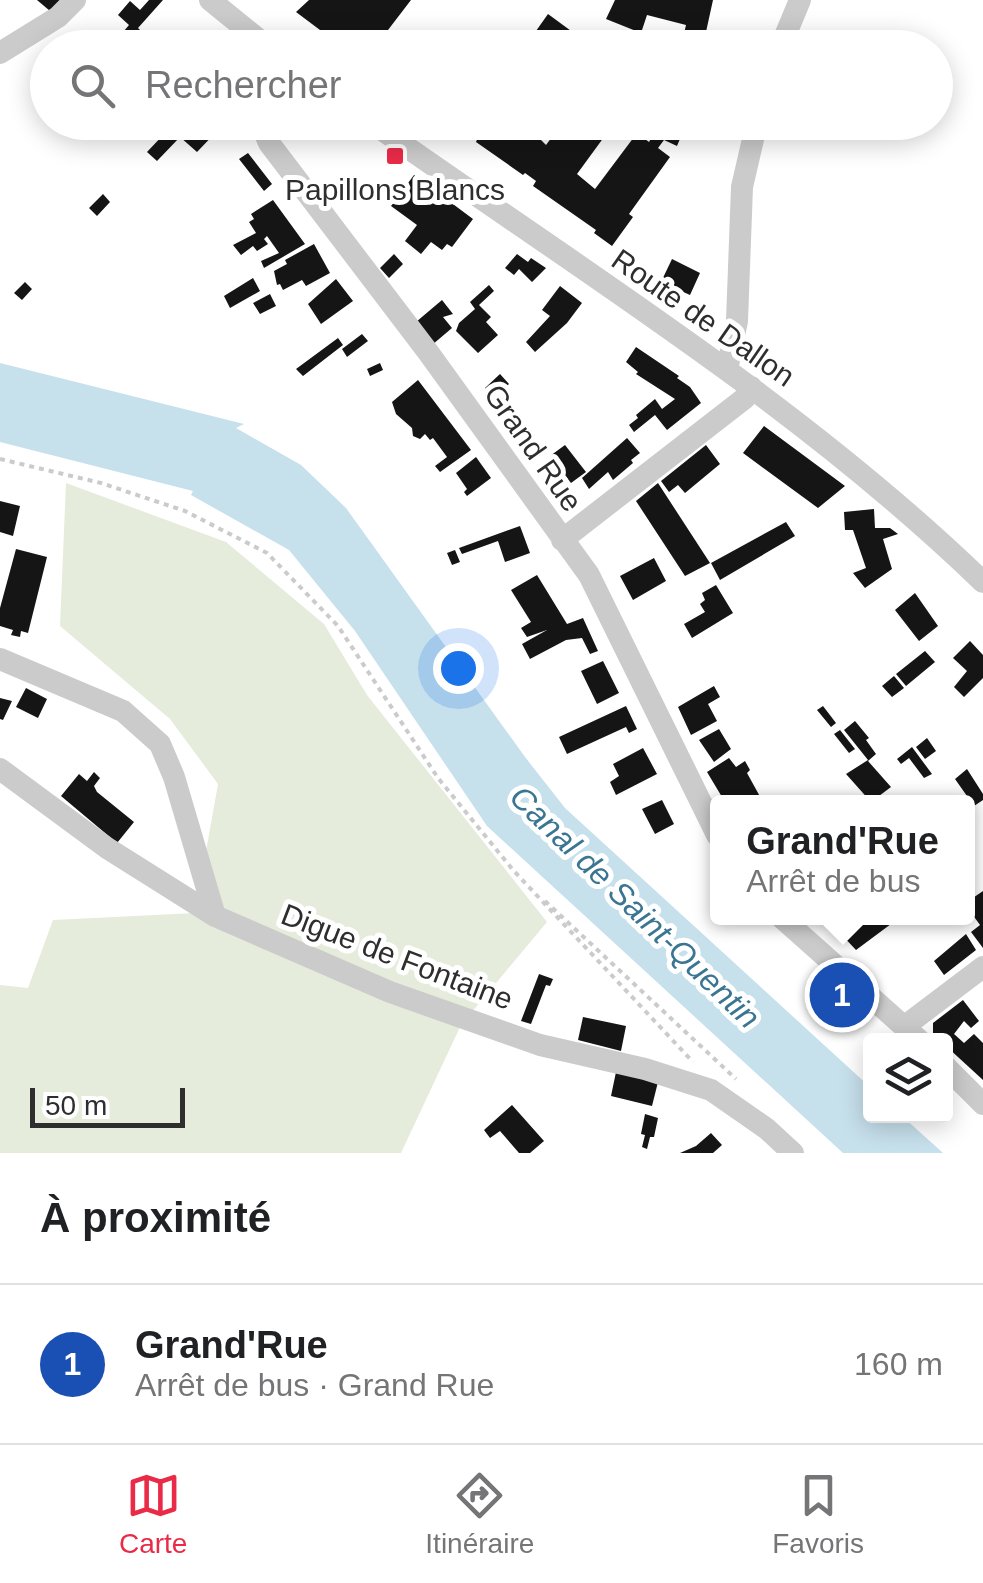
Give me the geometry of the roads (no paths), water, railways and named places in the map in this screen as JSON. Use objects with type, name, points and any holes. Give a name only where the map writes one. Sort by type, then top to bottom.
[{"type":"street","points":[[36,30],[75,0]]},
{"type":"street","points":[[210,0],[245,30]]},
{"type":"street","points":[[788,30],[800,0]]},
{"type":"street","points":[[0,52],[30,34]]},
{"type":"street","name":"Grand Rue","points":[[268,140],[589,575],[710,821]]},
{"type":"street","name":"Route de Dallon","points":[[398,140],[751,386],[905,510],[983,582]]},
{"type":"street","points":[[728,370],[738,321],[742,187],[753,140]]},
{"type":"street","points":[[562,540],[745,398],[751,386]]},
{"type":"street","points":[[0,659],[123,711],[160,744],[174,777],[214,916]]},
{"type":"street","name":"Digue de Fontaine","points":[[0,768],[106,848],[214,916],[390,992],[540,1045],[645,1069],[711,1090],[767,1129],[792,1153]]},
{"type":"street","points":[[790,925],[911,1033]]},
{"type":"street","points":[[913,1033],[983,966]]},
{"type":"street","points":[[953,1074],[983,1104]]},
{"type":"water","name":"Canal de Saint-Quentin","points":[[0,363],[244,424],[236,428],[301,465],[346,508],[565,808],[863,1081],[863,1123],[910,1123],[943,1153],[843,1153],[487,826],[355,631],[289,550],[191,495],[193,491],[0,442]]},
{"type":"place","name":"Papillons Blancs","points":[[395,156]]},
{"type":"place","name":"Grand'Rue","points":[[842,995]]}]
